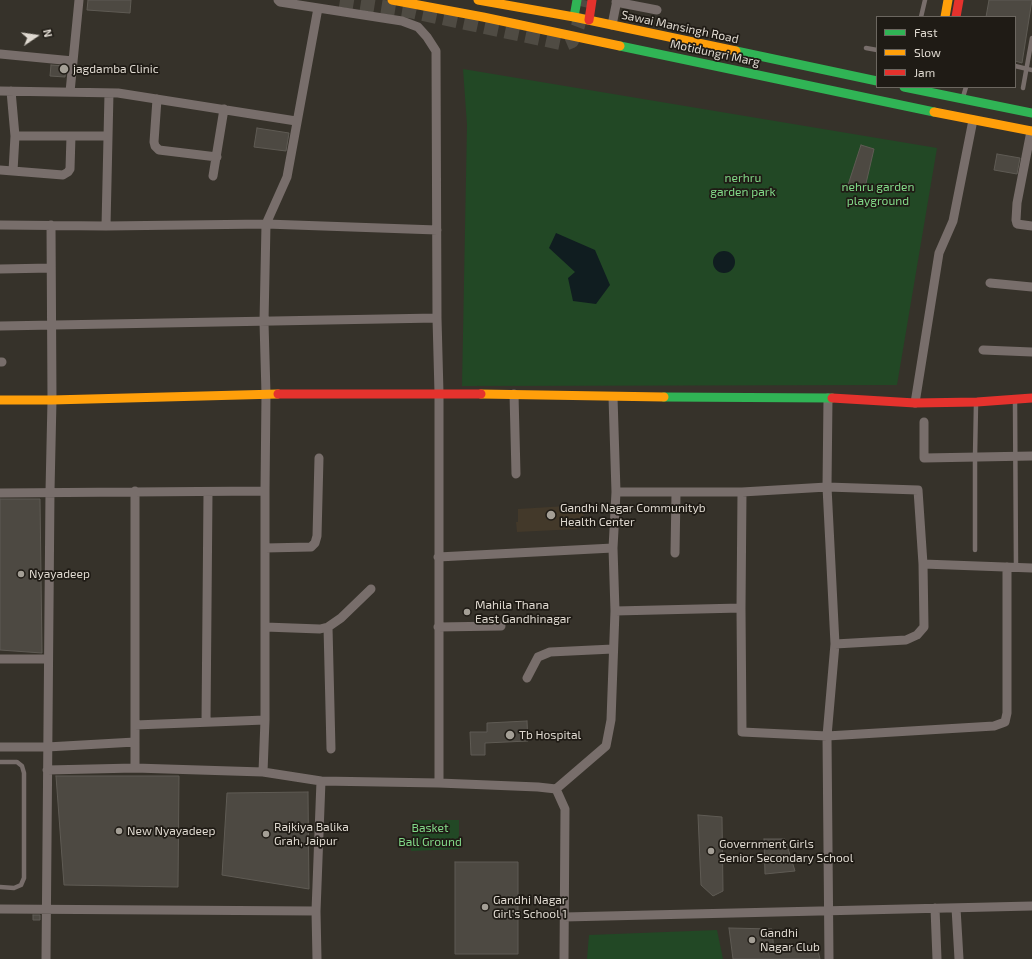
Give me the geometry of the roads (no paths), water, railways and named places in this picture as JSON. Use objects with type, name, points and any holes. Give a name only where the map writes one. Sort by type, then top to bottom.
[{"type":"main road","name":"Motidungri Marg","points":[[392,0],[491,18],[973,120],[1032,131]]},
{"type":"main road","name":"Sawai Mansingh Road","points":[[478,0],[589,20],[876,81]]},
{"type":"main road","points":[[574,17],[577,0]]},
{"type":"main road","points":[[589,20],[592,0]]},
{"type":"main road","points":[[945,16],[948,0]]},
{"type":"main road","points":[[956,16],[959,0]]},
{"type":"main road","points":[[913,88],[942,91],[963,99],[1032,113]]},
{"type":"main road","points":[[0,400],[266,394],[439,393],[613,397],[828,398],[915,403],[976,402],[1032,398]]},
{"type":"street","points":[[70,92],[79,0]]},
{"type":"street","points":[[278,0],[280,2],[402,21],[418,27],[436,50],[436,230],[439,393],[439,783]]},
{"type":"street","points":[[612,25],[616,1],[656,10]]},
{"type":"street","points":[[263,772],[265,720],[266,394],[264,322],[266,224],[287,177],[296,121],[318,8]]},
{"type":"street","points":[[0,54],[73,61]]},
{"type":"street","points":[[0,91],[109,93],[224,109],[296,121]]},
{"type":"street","points":[[11,91],[15,136],[13,171]]},
{"type":"street","points":[[106,226],[109,93]]},
{"type":"street","points":[[157,99],[154,142],[159,150],[217,157]]},
{"type":"street","points":[[213,176],[224,109]]},
{"type":"street","points":[[915,403],[939,253],[954,221],[973,120]]},
{"type":"street","points":[[1032,131],[1017,203],[1016,220],[1017,224],[1032,226]]},
{"type":"street","points":[[15,136],[108,136]]},
{"type":"street","points":[[0,170],[63,175],[70,169],[71,136]]},
{"type":"street","points":[[0,225],[106,226],[266,224],[436,230]]},
{"type":"street","points":[[46,959],[47,746],[52,400],[51,225]]},
{"type":"street","points":[[0,268],[51,268]]},
{"type":"street","points":[[990,283],[1032,287]]},
{"type":"street","points":[[0,326],[437,318]]},
{"type":"street","points":[[983,350],[1032,352]]},
{"type":"street","points":[[514,394],[516,474]]},
{"type":"street","points":[[47,770],[135,768],[263,772],[321,781],[439,783],[556,789],[606,746],[610,720],[615,611],[613,548],[616,492],[613,397]]},
{"type":"street","points":[[828,398],[827,487],[835,644],[827,736],[829,959]]},
{"type":"street","points":[[924,422],[924,458],[1032,456]]},
{"type":"street","points":[[265,548],[311,547],[315,544],[317,536],[319,458]]},
{"type":"street","points":[[616,492],[742,492],[827,487],[918,490],[923,564],[924,627],[917,635],[906,640],[835,644]]},
{"type":"street","points":[[0,492],[135,491],[208,493],[265,491]]},
{"type":"street","points":[[135,491],[135,768]]},
{"type":"street","points":[[742,492],[740,608],[742,732],[827,736],[994,726],[1005,722],[1007,713],[1007,567]]},
{"type":"street","points":[[206,722],[208,493]]},
{"type":"street","points":[[675,553],[676,493]]},
{"type":"street","points":[[438,557],[613,548]]},
{"type":"street","points":[[923,564],[1032,568]]},
{"type":"street","points":[[265,627],[320,629],[328,627],[341,618],[371,589]]},
{"type":"street","points":[[615,611],[740,608]]},
{"type":"street","points":[[438,627],[501,626]]},
{"type":"street","points":[[328,627],[331,749]]},
{"type":"street","points":[[527,678],[538,656],[550,652],[613,649]]},
{"type":"street","points":[[0,659],[48,659]]},
{"type":"street","points":[[135,725],[265,720]]},
{"type":"street","points":[[0,747],[135,742]]},
{"type":"street","points":[[317,959],[316,911],[321,781]]},
{"type":"street","points":[[556,789],[565,809],[564,959]]},
{"type":"street","points":[[564,917],[1032,906]]},
{"type":"street","points":[[935,908],[937,959]]},
{"type":"street","points":[[956,908],[959,959]]},
{"type":"street","points":[[0,909],[316,911]]},
{"type":"lane","points":[[921,16],[925,0]]},
{"type":"lane","points":[[1023,88],[1029,69],[1032,38]]},
{"type":"lane","points":[[866,48],[876,50]]},
{"type":"lane","points":[[1016,66],[1029,69]]},
{"type":"lane","points":[[963,99],[966,88]]},
{"type":"lane","points":[[1015,399],[1016,568]]},
{"type":"lane","points":[[975,550],[976,402]]},
{"type":"lane","points":[[0,762],[17,762],[22,766],[24,773],[24,878],[21,885],[14,888],[0,887]]},
{"type":"tunnel","points":[[340,0],[409,11],[565,44],[572,41],[578,26],[584,0]]},
{"type":"place","name":"jagdamba Clinic","points":[[64,69]]},
{"type":"place","name":"Gandhi Nagar Communityb Health Center","points":[[551,515]]},
{"type":"place","name":"Nyayadeep","points":[[21,574]]},
{"type":"place","name":"Mahila Thana East Gandhinagar","points":[[467,612]]},
{"type":"place","name":"Tb Hospital","points":[[510,735]]},
{"type":"place","name":"New Nyayadeep","points":[[119,831]]},
{"type":"place","name":"Rajkiya Balika Grah, Jaipur","points":[[266,834]]},
{"type":"place","name":"Government Girls Senior Secondary School","points":[[711,851]]},
{"type":"place","name":"Gandhi Nagar Girl's School 1","points":[[485,907]]},
{"type":"place","name":"Gandhi Nagar Club","points":[[752,940]]},
{"type":"park label","name":"nerhru garden park","points":[[743,185]]},
{"type":"park label","name":"nehru garden playground","points":[[878,194]]},
{"type":"park label","name":"Basket Ball Ground","points":[[430,835]]}]
